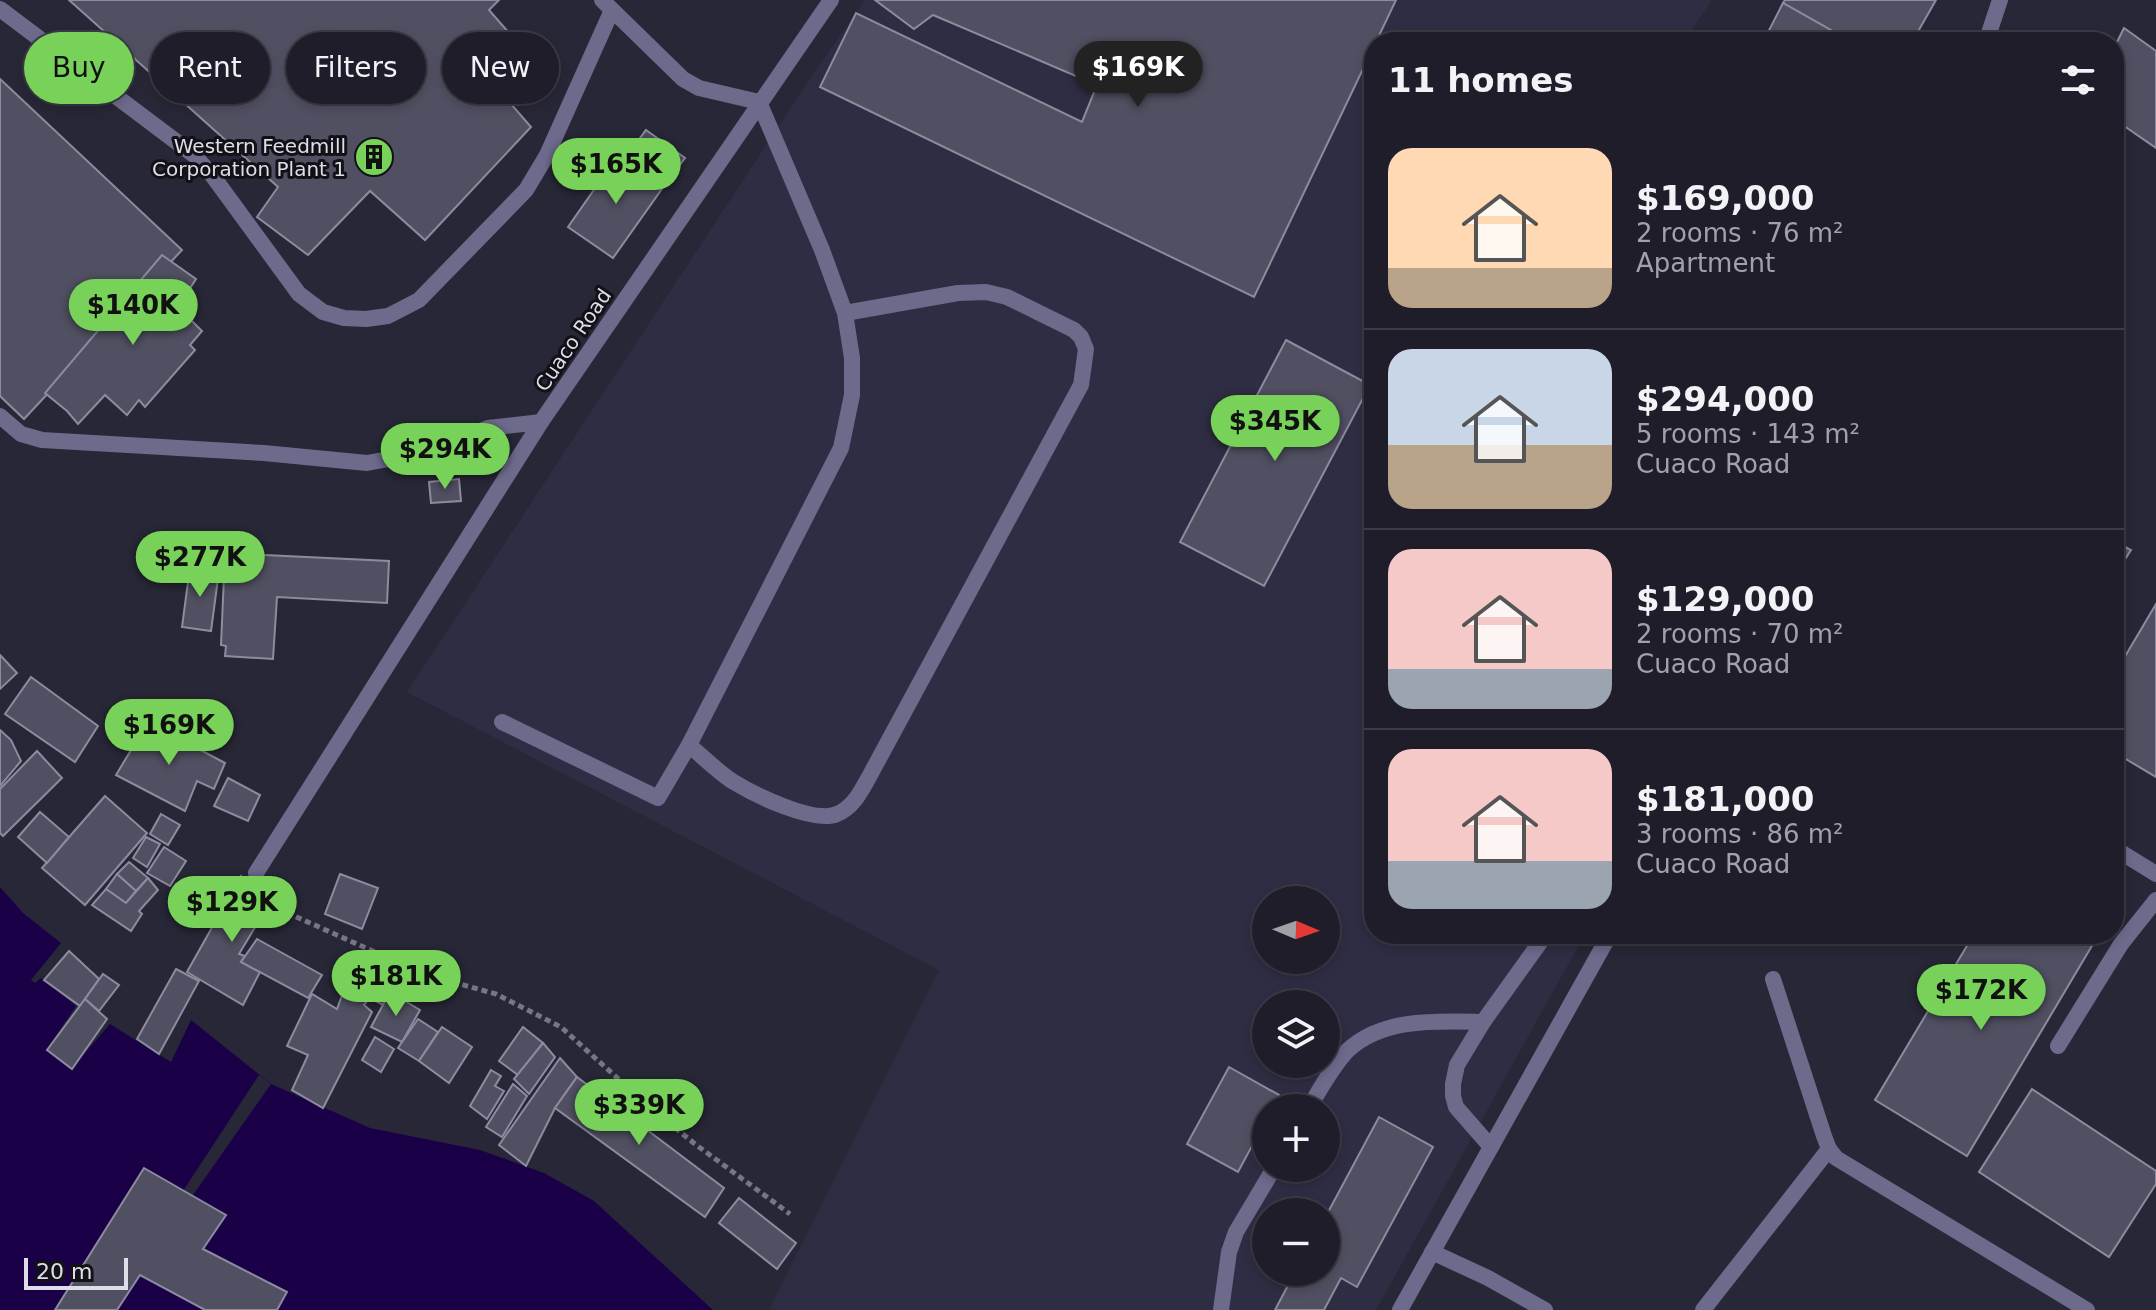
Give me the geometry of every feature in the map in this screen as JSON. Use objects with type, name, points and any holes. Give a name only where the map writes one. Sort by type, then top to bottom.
[{"type":"street","points":[[1989,32],[2000,0]]},
{"type":"street","name":"Cuaco Road","points":[[256,873],[541,422],[829,1]]},
{"type":"street","points":[[0,9],[194,155],[299,294],[323,312],[344,318],[388,316],[419,300],[526,190],[547,155],[607,5],[683,79],[699,88],[759,102],[822,250],[845,313],[852,358],[852,395],[841,448],[689,745],[658,798],[502,722]]},
{"type":"street","points":[[689,745],[734,782],[799,812],[821,817],[837,814],[852,804],[1081,385],[1086,349],[1081,337],[1074,330],[1007,297],[986,292],[958,293],[845,313]]},
{"type":"street","points":[[0,416],[21,434],[42,440],[264,453],[367,463],[426,452],[488,428],[541,422]]},
{"type":"street","points":[[2124,854],[2156,874]]},
{"type":"street","points":[[2124,940],[2156,900]]},
{"type":"street","points":[[1491,1147],[1456,1107],[1453,1084],[1457,1065],[1483,1022],[1539,944]]},
{"type":"street","points":[[1400,1310],[1604,944]]},
{"type":"street","points":[[2058,1046],[2121,944]]},
{"type":"street","points":[[1773,979],[1829,1149],[1836,1158],[2087,1310]]},
{"type":"street","points":[[1317,1094],[1348,1050],[1370,1035],[1403,1024],[1483,1022]]},
{"type":"street","points":[[1703,1310],[1829,1149]]},
{"type":"street","points":[[1221,1310],[1229,1252],[1236,1232],[1266,1182]]},
{"type":"street","points":[[1432,1252],[1488,1278],[1545,1310]]},
{"type":"path","points":[[256,873],[282,897],[281,910],[424,974],[496,994],[561,1027],[647,1105],[790,1214]]},
{"type":"shaded area","points":[[865,0],[1712,0],[1690,32],[1364,32],[1364,944],[1579,944],[1376,1310],[769,1310],[939,970],[407,692],[805,86]]},
{"type":"shaded area","points":[[0,887],[23,913],[61,943],[31,980],[35,983],[41,978],[76,1006],[47,1049],[72,1068],[110,1024],[171,1062],[191,1020],[271,1084],[370,1128],[480,1150],[544,1173],[594,1201],[713,1310],[0,1310]]},
{"type":"pier","points":[[259,1075],[271,1084],[193,1195],[183,1191]]},
{"type":"building","name":"Western Feedmill Corporation Plant 1","points":[[69,0],[499,0],[489,10],[508,32],[442,32],[442,104],[511,104],[531,127],[425,240],[370,191],[308,255],[257,217],[278,187],[185,104],[270,104],[270,32],[150,32],[150,72],[134,58],[134,32],[105,32]]},
{"type":"building","points":[[875,0],[1396,0],[1381,32],[1364,32],[1364,67],[1254,297],[820,87],[856,13],[1082,122],[1097,85],[933,15],[914,29]]},
{"type":"building","points":[[1785,0],[1936,0],[1918,32],[1834,32],[1783,3]]},
{"type":"building","points":[[1783,3],[1834,32],[1768,32]]},
{"type":"building","points":[[2124,28],[2156,51],[2156,148],[2124,126]]},
{"type":"building","points":[[0,79],[182,250],[24,419],[0,396]]},
{"type":"building","points":[[646,130],[685,158],[664,186],[626,157]]},
{"type":"building","points":[[619,154],[664,186],[613,258],[568,227]]},
{"type":"building","points":[[162,255],[196,279],[178,307],[202,331],[190,345],[195,350],[145,407],[139,400],[127,415],[105,395],[78,424],[45,393]]},
{"type":"building","points":[[1286,340],[1364,382],[1364,396],[1264,586],[1180,542]]},
{"type":"building","points":[[459,479],[461,501],[431,503],[429,482]]},
{"type":"building","points":[[2124,546],[2131,550],[2124,561]]},
{"type":"building","points":[[225,553],[389,561],[387,603],[277,597],[273,659],[225,656],[226,646],[221,645]]},
{"type":"building","points":[[190,567],[219,571],[211,631],[182,627]]},
{"type":"building","points":[[2156,604],[2156,777],[2124,758],[2124,658]]},
{"type":"building","points":[[0,655],[17,673],[0,689]]},
{"type":"building","points":[[31,677],[98,726],[75,762],[5,714]]},
{"type":"building","points":[[148,722],[225,763],[214,789],[197,781],[185,811],[116,775]]},
{"type":"building","points":[[0,730],[11,740],[21,761],[0,786]]},
{"type":"building","points":[[37,751],[62,778],[3,836],[0,833],[0,789]]},
{"type":"building","points":[[228,778],[260,795],[248,821],[214,806]]},
{"type":"building","points":[[105,796],[147,833],[85,905],[42,868]]},
{"type":"building","points":[[40,812],[69,837],[47,863],[18,837]]},
{"type":"building","points":[[161,814],[180,825],[168,845],[150,834]]},
{"type":"building","points":[[146,837],[160,844],[147,867],[133,858]]},
{"type":"building","points":[[164,847],[186,861],[170,886],[147,873]]},
{"type":"building","points":[[129,862],[148,878],[136,891],[117,874]]},
{"type":"building","points":[[117,874],[136,891],[126,903],[106,889]]},
{"type":"building","points":[[340,874],[378,888],[362,929],[325,914]]},
{"type":"building","points":[[241,876],[272,899],[239,954],[245,956],[241,962],[260,972],[243,1005],[187,972]]},
{"type":"building","points":[[148,878],[158,890],[139,911],[142,914],[131,931],[92,905],[106,889],[126,903]]},
{"type":"building","points":[[257,939],[322,975],[308,998],[241,962]]},
{"type":"building","points":[[1968,944],[2093,944],[1967,1156],[1875,1100]]},
{"type":"building","points":[[69,951],[99,979],[80,1006],[44,980]]},
{"type":"building","points":[[376,961],[400,972],[383,1005],[360,993]]},
{"type":"building","points":[[176,969],[199,981],[159,1054],[137,1039]]},
{"type":"building","points":[[103,974],[119,985],[99,1011],[85,999]]},
{"type":"building","points":[[345,987],[368,1000],[364,1005],[372,1012],[323,1108],[292,1090],[308,1055],[287,1046],[312,994],[337,1009]]},
{"type":"building","points":[[390,992],[420,1010],[402,1042],[371,1027]]},
{"type":"building","points":[[85,999],[107,1019],[72,1069],[47,1050]]},
{"type":"building","points":[[418,1019],[438,1032],[419,1061],[398,1048]]},
{"type":"building","points":[[442,1027],[472,1047],[449,1083],[419,1061]]},
{"type":"building","points":[[523,1027],[543,1043],[518,1075],[499,1061]]},
{"type":"building","points":[[375,1037],[394,1049],[381,1072],[362,1060]]},
{"type":"building","points":[[543,1043],[555,1057],[529,1094],[514,1079]]},
{"type":"building","points":[[560,1058],[577,1077],[555,1108],[526,1166],[499,1145]]},
{"type":"building","points":[[1229,1067],[1277,1094],[1252,1094],[1252,1146],[1238,1172],[1187,1144]]},
{"type":"building","points":[[491,1070],[501,1076],[495,1086],[504,1091],[487,1119],[470,1106]]},
{"type":"building","points":[[577,1077],[724,1188],[705,1217],[555,1108]]},
{"type":"building","points":[[513,1084],[527,1096],[502,1137],[486,1127]]},
{"type":"building","points":[[2032,1089],[2156,1171],[2156,1184],[2109,1257],[1979,1172]]},
{"type":"building","points":[[1379,1117],[1433,1147],[1357,1287],[1340,1280],[1340,1198],[1336,1198]]},
{"type":"building","points":[[144,1168],[226,1215],[203,1249],[287,1292],[277,1310],[205,1310],[140,1275],[117,1310],[55,1310]]},
{"type":"building","points":[[739,1198],[796,1243],[777,1269],[719,1223]]},
{"type":"building","points":[[1288,1286],[1337,1286],[1324,1310],[1275,1310]]},
{"type":"place","name":"Western Feedmill Corporation Plant 1","points":[[374,157]]}]
